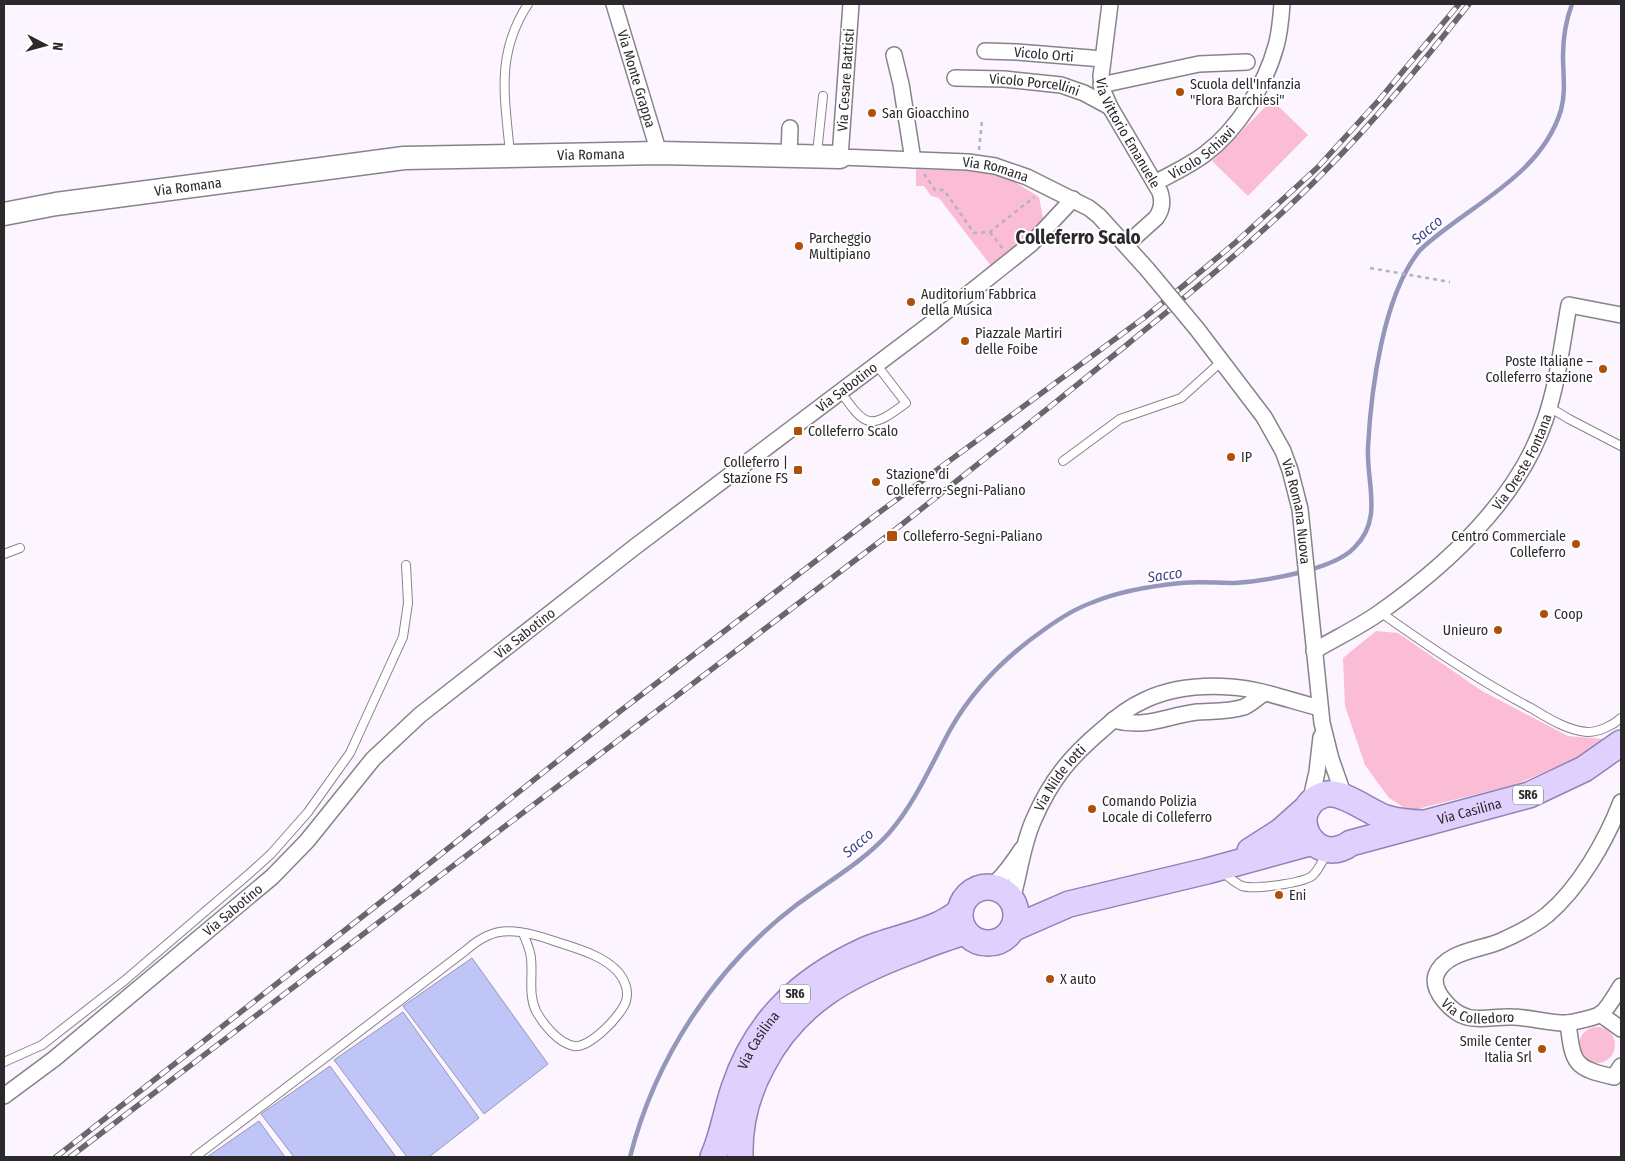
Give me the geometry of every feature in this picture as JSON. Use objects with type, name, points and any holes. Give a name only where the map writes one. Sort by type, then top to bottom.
[{"type":"main road","name":"Via Casilina","points":[[1013,911],[1069,904],[1212,870],[1330,845],[1507,802],[1537,792],[1584,769],[1621,743]]},
{"type":"main road","name":"Via Casilina","points":[[1212,870],[1269,840],[1289,825],[1321,795],[1328,793],[1348,799],[1394,820],[1424,823]]},
{"type":"main road","points":[[1309,805],[1304,815],[1306,834],[1330,845],[1357,834],[1360,823],[1358,812],[1348,799]]},
{"type":"main road","name":"Via Casilina","points":[[963,921],[963,903],[973,891],[988,887]]},
{"type":"main road","points":[[963,921],[972,938],[981,943],[990,944],[1008,936],[1013,911],[1006,893],[997,888],[988,887]]},
{"type":"main road","name":"Via Casilina","points":[[713,1157],[742,1064],[760,1032],[782,1007],[810,981],[846,959],[874,946],[932,927],[952,917],[963,921]]},
{"type":"main road","name":"Via Casilina","points":[[740,1157],[742,1123],[755,1080],[774,1045],[795,1017],[824,993],[856,974],[963,921]]},
{"type":"street","name":"Via Monte Grappa","points":[[614,4],[659,153]]},
{"type":"street","name":"Via Cesare Battisti","points":[[840,157],[852,4]]},
{"type":"street","name":"Via Vittorio Emanuele","points":[[1110,4],[1101,84],[1110,107],[1155,183],[1161,196],[1162,206],[1159,214],[1126,245]]},
{"type":"street","name":"Vicolo Schiavi","points":[[1155,183],[1211,149],[1225,135],[1246,108],[1266,74],[1273,55],[1278,38],[1282,4]]},
{"type":"street","name":"Vicolo Orti","points":[[985,51],[1103,59]]},
{"type":"street","points":[[894,55],[901,84],[913,160]]},
{"type":"street","points":[[1101,84],[1199,64],[1246,62]]},
{"type":"street","name":"Vicolo Porcellini","points":[[955,78],[1004,78],[1061,85],[1077,90],[1110,107]]},
{"type":"street","points":[[789,156],[790,128]]},
{"type":"street","name":"Via Romana","points":[[4,214],[56,204],[418,157],[659,153],[816,156],[977,163],[1015,172],[1074,199],[1096,214],[1126,245],[1197,329]]},
{"type":"street","name":"Via Sabotino","points":[[4,1096],[44,1068],[272,877],[308,841],[374,759],[411,722],[636,546],[1012,260],[1038,238],[1074,199]]},
{"type":"street","name":"Via Oreste Fontana","points":[[1314,651],[1380,612],[1450,556],[1483,523],[1512,483],[1542,428],[1557,371],[1569,305],[1621,314]]},
{"type":"street","name":"Via Romana Nuova","points":[[1197,329],[1264,416],[1283,451],[1296,490],[1302,524],[1321,716],[1330,760],[1348,799]]},
{"type":"street","name":"Via Nilde Iotti","points":[[1013,911],[1023,847],[1033,820],[1058,774],[1072,756],[1113,720],[1145,700],[1170,692],[1226,687],[1263,694],[1321,716]]},
{"type":"street","points":[[1113,720],[1144,724],[1188,714],[1236,709],[1249,704],[1263,694]]},
{"type":"street","name":"Via Romana Nuova","points":[[1309,805],[1317,772],[1321,716]]},
{"type":"street","name":"Via Colledoro","points":[[1600,1014],[1568,1023],[1519,1017],[1467,1017],[1458,1013],[1438,993],[1435,984],[1440,968],[1448,960],[1500,942],[1531,926],[1552,910],[1572,889],[1609,830],[1621,802]]},
{"type":"street","name":"Via Nilde Iotti","points":[[988,887],[992,886],[1006,871],[1023,847]]},
{"type":"street","points":[[1621,986],[1600,1014],[1621,1029]]},
{"type":"street","points":[[1568,1023],[1572,1050],[1578,1064],[1588,1071],[1619,1075]]},
{"type":"lane","points":[[510,155],[504,82],[505,60],[510,40],[528,4]]},
{"type":"lane","points":[[816,156],[823,96]]},
{"type":"lane","points":[[1063,461],[1120,418],[1181,398],[1222,361]]},
{"type":"lane","points":[[840,392],[854,411],[863,419],[882,420],[906,403],[876,364]]},
{"type":"lane","points":[[1549,407],[1621,446]]},
{"type":"lane","points":[[4,554],[20,548]]},
{"type":"lane","points":[[4,1062],[42,1045],[124,981],[271,854],[308,812],[350,754],[403,637],[408,604],[406,565]]},
{"type":"lane","points":[[1380,612],[1489,685],[1566,727],[1580,731],[1594,731],[1607,727],[1621,718]]},
{"type":"lane","points":[[1212,870],[1248,888],[1259,888],[1308,878],[1316,872],[1330,845]]},
{"type":"lane","points":[[195,1157],[483,938],[502,932],[523,933],[558,942],[593,955],[613,967],[624,982],[626,997],[620,1012],[598,1035],[584,1045],[576,1047],[566,1043],[552,1032],[537,1012],[532,1001],[531,956],[523,933]]},
{"type":"path","points":[[977,163],[982,121]]},
{"type":"path","points":[[913,160],[935,190],[944,190],[974,233],[990,232],[1046,186]]},
{"type":"path","points":[[990,232],[1012,260]]},
{"type":"path","points":[[1370,268],[1450,282]]},
{"type":"shaded area","points":[[1272,100],[1308,135],[1248,196],[1212,161]]},
{"type":"shaded area","points":[[916,169],[980,171],[1010,179],[1039,197],[1044,223],[991,266],[939,198],[931,196],[924,186],[916,186]]},
{"type":"shaded area","points":[[1376,631],[1398,633],[1482,691],[1568,736],[1604,739],[1578,758],[1514,785],[1409,811],[1389,798],[1365,765],[1345,706],[1343,658]]},
{"type":"shaded area","points":[[1597,1027],[1609,1033],[1615,1045],[1609,1057],[1597,1063],[1585,1057],[1579,1045],[1585,1033]]},
{"type":"water","points":[[472,958],[548,1064],[484,1114],[403,1006]]},
{"type":"water","points":[[403,1012],[479,1118],[429,1157],[407,1157],[334,1060]]},
{"type":"water","points":[[330,1066],[396,1157],[294,1157],[261,1114]]},
{"type":"water","points":[[259,1121],[285,1157],[207,1157]]},
{"type":"waterway","name":"Sacco","points":[[630,1157],[655,1085],[672,1051],[714,987],[766,931],[795,906],[856,863],[889,833],[915,796],[959,715],[991,674],[1017,650],[1067,614],[1113,595],[1170,584],[1194,582],[1235,583],[1298,573],[1344,556],[1363,537],[1369,525],[1372,500],[1368,460],[1372,398],[1381,344],[1397,292],[1407,269],[1420,250],[1501,189],[1537,154],[1551,133],[1563,103],[1564,43],[1572,4]]},
{"type":"railway","points":[[56,1157],[619,712],[877,514],[1145,317],[1188,282],[1236,242],[1317,168],[1379,100],[1459,4]]},
{"type":"railway","points":[[70,1157],[891,533],[1179,302],[1276,219],[1342,154],[1398,91],[1469,4]]},
{"type":"place","name":"Scuola dell'Infanzia \"Flora Barchiesi\"","points":[[1180,92]]},
{"type":"place","name":"San Gioacchino","points":[[872,113]]},
{"type":"place","name":"Parcheggio Multipiano","points":[[799,246]]},
{"type":"place","name":"Auditorium Fabbrica della Musica","points":[[911,302]]},
{"type":"place","name":"Piazzale Martiri delle Foibe","points":[[965,341]]},
{"type":"place","name":"Poste Italiane – Colleferro stazione","points":[[1603,369]]},
{"type":"place","name":"Colleferro Scalo","points":[[798,431]]},
{"type":"place","name":"IP","points":[[1231,457]]},
{"type":"place","name":"Colleferro | Stazione FS","points":[[798,470]]},
{"type":"place","name":"Stazione di Colleferro-Segni-Paliano","points":[[876,482]]},
{"type":"place","name":"Colleferro-Segni-Paliano","points":[[892,536]]},
{"type":"place","name":"Centro Commerciale Colleferro","points":[[1576,544]]},
{"type":"place","name":"Coop","points":[[1544,614]]},
{"type":"place","name":"Unieuro","points":[[1498,630]]},
{"type":"place","name":"Comando Polizia Locale di Colleferro","points":[[1092,809]]},
{"type":"place","name":"Eni","points":[[1279,895]]},
{"type":"place","name":"X auto","points":[[1050,979]]},
{"type":"place","name":"Smile Center Italia Srl","points":[[1542,1049]]},
{"type":"district","name":"Colleferro Scalo","points":[[1078,237]]}]
